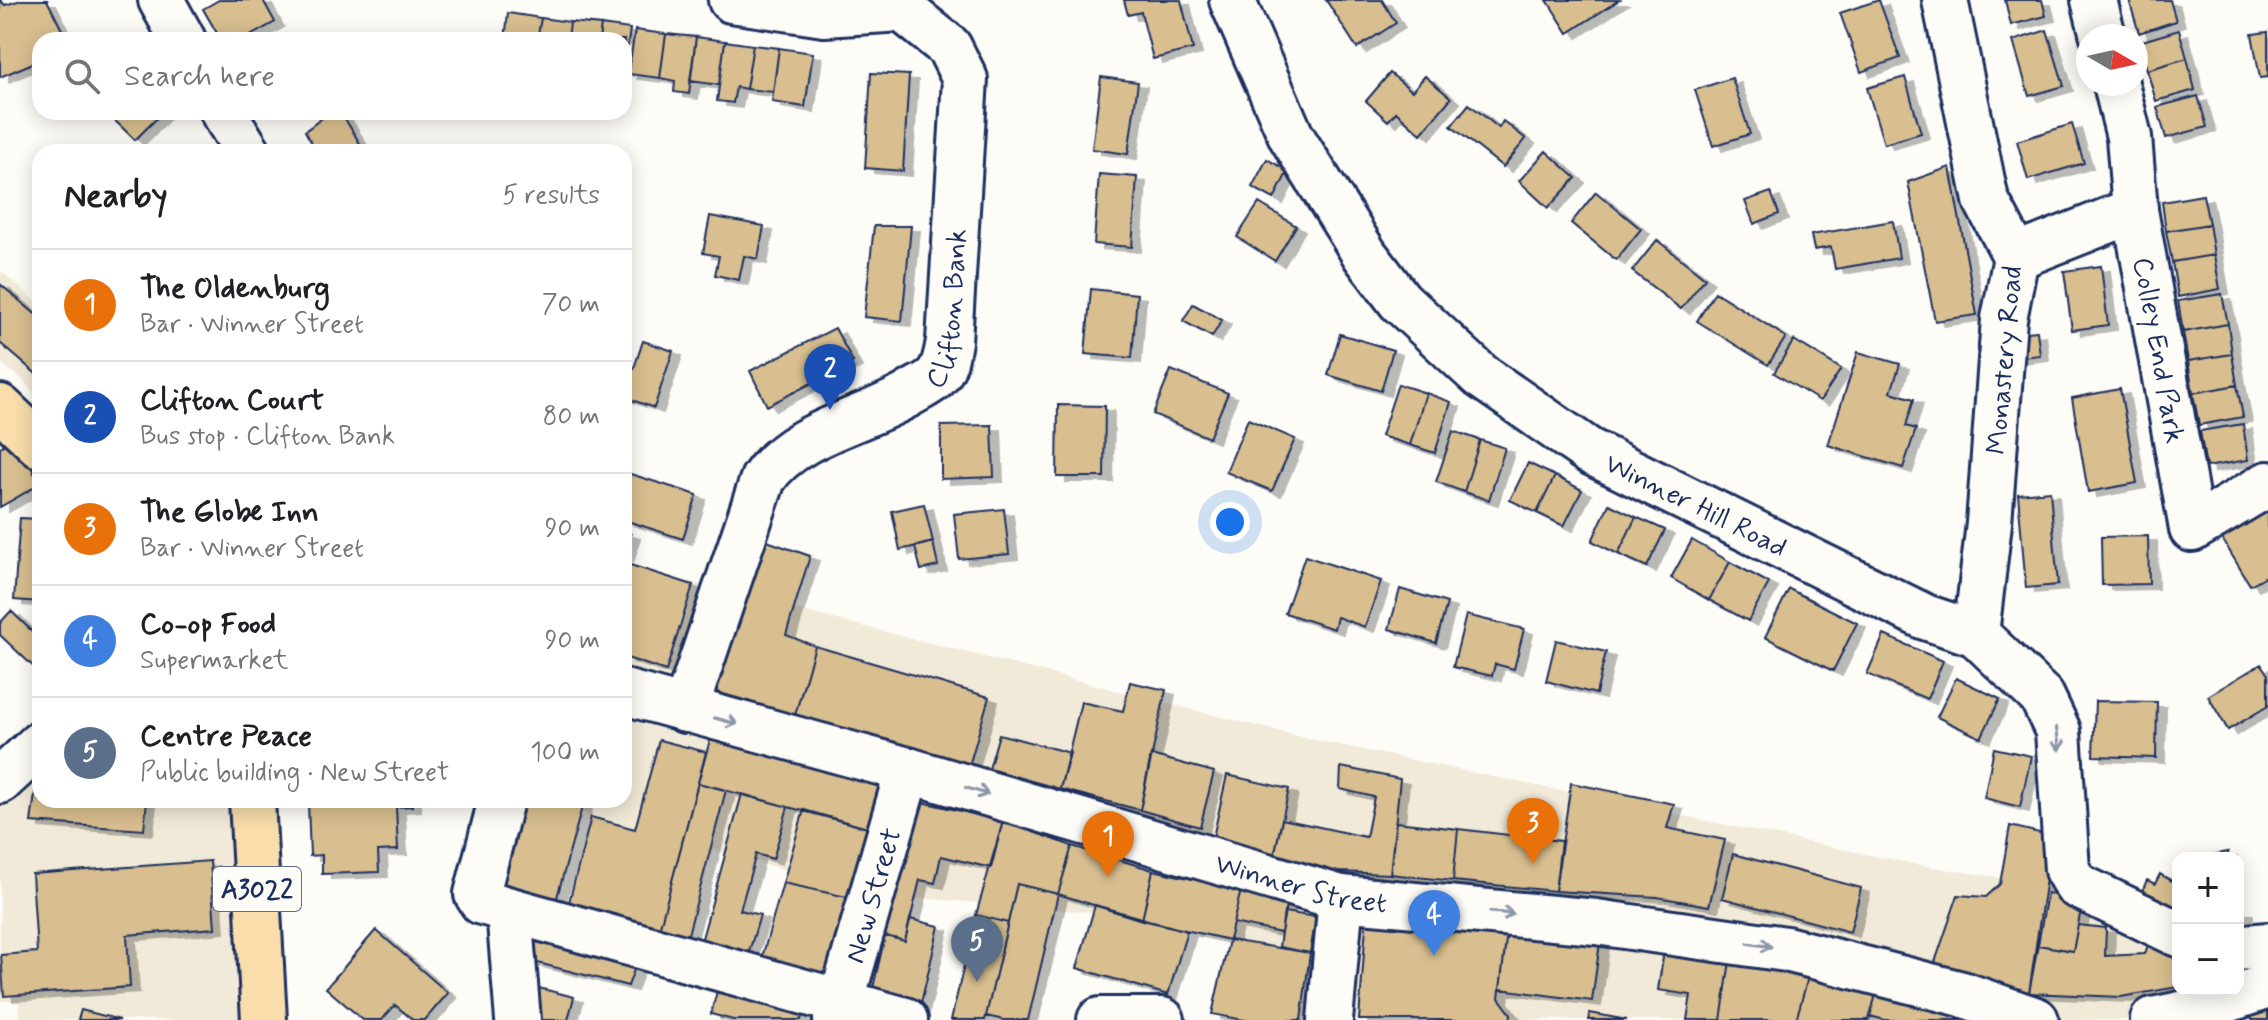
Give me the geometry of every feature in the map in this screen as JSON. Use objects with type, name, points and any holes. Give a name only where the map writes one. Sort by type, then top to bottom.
[{"type":"main road","points":[[0,407],[32,437]]},
{"type":"main road","name":"A3022","points":[[252,808],[264,1020]]},
{"type":"street","points":[[161,0],[179,32]]},
{"type":"street","points":[[731,0],[824,14],[903,5]]},
{"type":"street","name":"Winner Hill Road","points":[[1232,0],[1291,136],[1365,255],[1400,301],[1481,376],[1589,451],[1912,611],[1976,634],[2042,697],[2058,731],[2067,870],[2076,885],[2172,931]]},
{"type":"street","name":"Monastery Road","points":[[1945,0],[1986,200],[2016,257],[2004,319],[1989,523],[1976,634]]},
{"type":"street","points":[[2094,0],[2100,24]]},
{"type":"street","name":"Clifton Bank","points":[[685,710],[763,479],[773,464],[792,450],[905,396],[937,377],[944,363],[949,341],[965,79],[949,47],[903,5]]},
{"type":"street","points":[[2016,257],[2135,210],[2129,137],[2119,96]]},
{"type":"street","points":[[228,120],[243,144]]},
{"type":"street","name":"Colley End Park","points":[[2135,210],[2192,529],[2268,484]]},
{"type":"street","name":"Winner Street","points":[[632,694],[908,770],[1341,898],[1596,922],[1786,949],[1962,994],[2036,1020]]},
{"type":"street","points":[[0,781],[32,751]]},
{"type":"street","name":"New Street","points":[[839,1011],[908,770]]},
{"type":"street","points":[[499,808],[477,894],[482,902],[839,1011],[905,1020]]},
{"type":"street","points":[[1330,1020],[1341,898]]},
{"type":"street","points":[[509,911],[518,1020]]},
{"type":"street","points":[[2244,947],[2268,945]]},
{"type":"street","points":[[2153,1020],[2192,1015],[2268,986]]},
{"type":"street","points":[[1100,1020],[1162,1020]]},
{"type":"shaded area","points":[[0,270],[32,298],[32,391],[0,362]]},
{"type":"shaded area","points":[[632,568],[1301,737],[1914,864],[2071,889],[2172,938],[2172,996],[2189,996],[2153,1020],[1261,1020],[1271,949],[1100,913],[871,894],[565,808],[632,808]]},
{"type":"shaded area","points":[[32,774],[32,808],[235,808],[245,1020],[20,1020],[19,1001],[0,1001],[0,803]]},
{"type":"building","points":[[0,0],[5,5],[21,0],[47,0],[63,32],[32,32],[32,63],[0,77]]},
{"type":"building","points":[[219,0],[263,0],[275,22],[257,32],[216,32],[203,9]]},
{"type":"building","points":[[1124,0],[1181,0],[1193,49],[1153,59],[1141,12],[1128,15]]},
{"type":"building","points":[[1326,0],[1382,0],[1396,23],[1357,48]]},
{"type":"building","points":[[1547,0],[1619,0],[1568,33]]},
{"type":"building","points":[[1879,0],[1900,58],[1861,72],[1840,13]]},
{"type":"building","points":[[2005,0],[2042,0],[2046,16],[2011,25]]},
{"type":"building","points":[[2129,0],[2170,0],[2176,21],[2148,30],[2148,24],[2136,24]]},
{"type":"building","points":[[508,13],[541,18],[538,32],[506,32]]},
{"type":"building","points":[[541,18],[570,22],[569,32],[538,32]]},
{"type":"building","points":[[570,22],[601,25],[600,32],[569,32]]},
{"type":"building","points":[[601,25],[630,29],[630,32],[600,32]]},
{"type":"building","points":[[635,30],[666,34],[660,78],[632,74]]},
{"type":"building","points":[[2047,30],[2064,86],[2029,96],[2013,41]]},
{"type":"building","points":[[2179,30],[2187,58],[2148,70],[2148,39]]},
{"type":"building","points":[[2268,32],[2268,77],[2260,78],[2252,34]]},
{"type":"building","points":[[666,34],[696,37],[689,94],[674,92],[675,81],[660,78]]},
{"type":"building","points":[[696,37],[725,41],[719,85],[690,81]]},
{"type":"building","points":[[725,41],[753,45],[746,89],[736,87],[733,103],[717,101]]},
{"type":"building","points":[[753,45],[779,48],[773,92],[746,89]]},
{"type":"building","points":[[779,48],[813,53],[805,107],[772,102]]},
{"type":"building","points":[[2187,58],[2195,90],[2156,101],[2148,70]]},
{"type":"building","points":[[871,73],[909,75],[903,171],[865,168]]},
{"type":"building","points":[[1390,73],[1412,91],[1425,76],[1451,98],[1421,134],[1396,112],[1388,121],[1366,101]]},
{"type":"building","points":[[1101,77],[1138,82],[1128,154],[1092,149]]},
{"type":"building","points":[[1905,77],[1921,133],[1884,144],[1867,88]]},
{"type":"building","points":[[1732,78],[1750,134],[1713,146],[1695,90]]},
{"type":"building","points":[[2198,96],[2207,127],[2166,138],[2157,107]]},
{"type":"building","points":[[1469,104],[1499,128],[1503,121],[1526,139],[1503,167],[1451,126]]},
{"type":"building","points":[[114,120],[155,120],[135,140]]},
{"type":"building","points":[[319,120],[346,120],[360,144],[312,144],[305,131]]},
{"type":"building","points":[[2072,124],[2084,163],[2028,180],[2017,141]]},
{"type":"building","points":[[1546,151],[1576,178],[1548,208],[1519,181]]},
{"type":"building","points":[[1267,159],[1288,171],[1274,199],[1252,187]]},
{"type":"building","points":[[1950,167],[1977,315],[1935,321],[1908,182]]},
{"type":"building","points":[[1099,174],[1137,177],[1132,247],[1094,244]]},
{"type":"building","points":[[1596,192],[1641,229],[1616,260],[1571,223]]},
{"type":"building","points":[[1771,192],[1779,214],[1754,224],[1745,201]]},
{"type":"building","points":[[2203,195],[2209,224],[2166,231],[2162,202]]},
{"type":"building","points":[[1259,203],[1296,226],[1275,261],[1237,237]]},
{"type":"building","points":[[710,216],[764,226],[758,259],[744,256],[739,280],[715,275],[719,256],[703,253]]},
{"type":"building","points":[[1893,221],[1899,258],[1835,269],[1831,247],[1814,250],[1811,235]]},
{"type":"building","points":[[2209,224],[2214,255],[2172,262],[2166,231]]},
{"type":"building","points":[[874,226],[911,226],[902,321],[864,317]]},
{"type":"building","points":[[1657,240],[1705,278],[1681,309],[1632,271]]},
{"type":"building","points":[[2214,255],[2220,289],[2178,297],[2172,262]]},
{"type":"building","points":[[2101,266],[2108,325],[2072,330],[2064,271]]},
{"type":"building","points":[[0,284],[32,311],[32,370],[0,343]]},
{"type":"building","points":[[1091,289],[1137,294],[1132,358],[1085,354]]},
{"type":"building","points":[[1715,292],[1786,337],[1768,365],[1697,321]]},
{"type":"building","points":[[2222,294],[2228,324],[2183,332],[2178,301]]},
{"type":"building","points":[[1193,304],[1222,320],[1212,337],[1183,321]]},
{"type":"building","points":[[2228,324],[2232,354],[2188,361],[2183,332]]},
{"type":"building","points":[[835,328],[853,362],[767,406],[750,371]]},
{"type":"building","points":[[2037,331],[2040,355],[2016,358],[2014,333]]},
{"type":"building","points":[[1340,334],[1393,350],[1381,391],[1328,375]]},
{"type":"building","points":[[1794,340],[1841,369],[1820,401],[1774,373]]},
{"type":"building","points":[[643,341],[673,351],[654,408],[632,400],[634,368]]},
{"type":"building","points":[[1858,352],[1900,364],[1891,392],[1914,399],[1906,426],[1916,429],[1903,468],[1828,445]]},
{"type":"building","points":[[2232,354],[2237,385],[2193,393],[2188,361]]},
{"type":"building","points":[[1171,370],[1228,393],[1209,438],[1153,414]]},
{"type":"building","points":[[1398,384],[1426,393],[1410,445],[1381,436]]},
{"type":"building","points":[[2237,385],[2243,417],[2199,425],[2193,393]]},
{"type":"building","points":[[2120,389],[2137,483],[2088,492],[2072,398]]},
{"type":"building","points":[[1426,393],[1451,402],[1435,453],[1410,445]]},
{"type":"building","points":[[1058,405],[1105,406],[1104,477],[1057,477]]},
{"type":"building","points":[[1248,419],[1295,439],[1272,491],[1226,472]]},
{"type":"building","points":[[2243,424],[2248,460],[2206,467],[2200,431]]},
{"type":"building","points":[[992,425],[994,477],[941,479],[941,426]]},
{"type":"building","points":[[1453,431],[1480,440],[1464,492],[1436,482]]},
{"type":"building","points":[[16,438],[32,469],[32,489],[0,507],[0,447]]},
{"type":"building","points":[[1480,440],[1505,448],[1489,500],[1464,492]]},
{"type":"building","points":[[1528,463],[1555,476],[1537,513],[1510,500]]},
{"type":"building","points":[[632,475],[697,495],[683,539],[632,523]]},
{"type":"building","points":[[1555,476],[1582,490],[1564,526],[1537,513]]},
{"type":"building","points":[[2050,491],[2058,585],[2026,588],[2018,494]]},
{"type":"building","points":[[924,504],[933,542],[900,550],[892,511]]},
{"type":"building","points":[[1609,504],[1636,517],[1618,554],[1592,541]]},
{"type":"building","points":[[1004,509],[1009,554],[959,559],[954,514]]},
{"type":"building","points":[[2268,509],[2268,575],[2250,585],[2221,537]]},
{"type":"building","points":[[1636,517],[1665,530],[1647,567],[1618,554]]},
{"type":"building","points":[[20,518],[32,519],[32,601],[14,600]]},
{"type":"building","points":[[2148,536],[2149,584],[2102,585],[2101,537]]},
{"type":"building","points":[[764,540],[810,556],[786,635],[815,646],[795,715],[713,691]]},
{"type":"building","points":[[1692,540],[1730,562],[1709,600],[1671,578]]},
{"type":"building","points":[[933,542],[938,566],[921,570],[915,547]]},
{"type":"building","points":[[1305,556],[1381,581],[1365,627],[1337,617],[1334,629],[1285,613]]},
{"type":"building","points":[[1730,562],[1769,583],[1748,621],[1709,600]]},
{"type":"building","points":[[632,566],[693,585],[666,671],[632,660]]},
{"type":"building","points":[[1400,589],[1447,603],[1436,643],[1389,629]]},
{"type":"building","points":[[1789,589],[1857,623],[1833,671],[1765,637]]},
{"type":"building","points":[[11,611],[32,631],[32,665],[0,635],[0,623]]},
{"type":"building","points":[[1466,615],[1524,629],[1514,669],[1495,664],[1492,676],[1453,667]]},
{"type":"building","points":[[1884,635],[1943,661],[1927,699],[1867,674]]},
{"type":"building","points":[[1556,640],[1606,652],[1596,694],[1546,681]]},
{"type":"building","points":[[815,646],[989,697],[969,766],[795,715]]},
{"type":"building","points":[[2261,664],[2268,675],[2268,706],[2228,730],[2208,696]]},
{"type":"building","points":[[1956,678],[2000,699],[1981,738],[1937,717]]},
{"type":"building","points":[[1130,682],[1166,690],[1140,810],[1060,789],[1081,702],[1123,711]]},
{"type":"building","points":[[2095,701],[2157,702],[2156,758],[2093,756]]},
{"type":"building","points":[[712,733],[886,778],[871,829],[698,783]]},
{"type":"building","points":[[999,734],[1070,753],[1060,789],[989,769]]},
{"type":"building","points":[[659,740],[706,752],[658,934],[567,910],[591,817],[635,829]]},
{"type":"building","points":[[1994,748],[2031,756],[2020,807],[1984,798]]},
{"type":"building","points":[[1151,755],[1214,772],[1200,827],[1140,810]]},
{"type":"building","points":[[1341,767],[1400,779],[1390,874],[1338,872],[1274,856],[1282,819],[1366,837],[1374,797],[1340,789]]},
{"type":"building","points":[[1227,775],[1289,789],[1274,856],[1212,842]]},
{"type":"building","points":[[698,783],[726,790],[686,942],[658,934]]},
{"type":"building","points":[[1571,783],[1674,804],[1667,828],[1725,840],[1709,906],[1657,897],[1555,891]]},
{"type":"building","points":[[742,794],[788,807],[773,859],[756,854],[740,910],[760,915],[746,962],[699,949]]},
{"type":"building","points":[[914,800],[1003,821],[991,868],[941,856],[935,883],[920,880],[905,941],[882,935]]},
{"type":"building","points":[[33,808],[146,808],[144,830],[31,822]]},
{"type":"building","points":[[308,808],[396,808],[398,850],[378,851],[379,872],[322,874],[322,855],[310,856]]},
{"type":"building","points":[[509,808],[582,808],[556,901],[494,893]]},
{"type":"building","points":[[804,810],[871,829],[851,898],[783,883]]},
{"type":"building","points":[[1003,821],[1072,846],[1058,894],[1017,884],[1008,923],[976,915]]},
{"type":"building","points":[[1396,822],[1458,829],[1453,881],[1390,874]]},
{"type":"building","points":[[2010,826],[2044,834],[2050,851],[2029,993],[1933,968],[1958,895],[1986,897],[2000,884]]},
{"type":"building","points":[[1458,829],[1561,841],[1555,891],[1453,881]]},
{"type":"building","points":[[1072,846],[1153,870],[1142,920],[1058,894]]},
{"type":"building","points":[[1733,854],[1861,888],[1850,932],[1722,898]]},
{"type":"building","points":[[210,861],[215,928],[127,935],[130,987],[4,996],[1,955],[37,952],[32,874]]},
{"type":"building","points":[[1153,870],[1241,890],[1229,940],[1142,920]]},
{"type":"building","points":[[2160,874],[2172,881],[2172,923],[2135,907],[2147,880],[2155,884]]},
{"type":"building","points":[[783,883],[851,898],[826,987],[759,968]]},
{"type":"building","points":[[1017,884],[1058,894],[1028,1020],[1004,1020],[986,1016]]},
{"type":"building","points":[[1241,890],[1287,900],[1281,933],[1233,923]]},
{"type":"building","points":[[2047,893],[2083,899],[2073,951],[2038,945]]},
{"type":"building","points":[[1095,905],[1187,931],[1168,995],[1077,968]]},
{"type":"building","points":[[1284,912],[1316,917],[1310,953],[1279,947]]},
{"type":"building","points":[[1367,912],[1508,923],[1499,998],[1511,1014],[1510,1020],[1359,1020]]},
{"type":"building","points":[[976,915],[1008,923],[986,1016],[985,1020],[951,1020]]},
{"type":"building","points":[[910,919],[939,926],[919,1012],[870,1001],[885,936],[905,941]]},
{"type":"building","points":[[1508,923],[1601,935],[1592,1001],[1500,989]]},
{"type":"building","points":[[2078,925],[2106,928],[2105,956],[2145,954],[2150,938],[2172,945],[2172,988],[2121,997],[2029,993],[2038,945],[2073,951]]},
{"type":"building","points":[[524,927],[638,959],[628,986],[522,959]]},
{"type":"building","points":[[376,930],[448,993],[425,1020],[413,1020],[395,1005],[382,1020],[363,1020],[326,988]]},
{"type":"building","points":[[1666,938],[1732,948],[1721,1020],[1687,1020],[1691,995],[1658,990]]},
{"type":"building","points":[[1229,940],[1310,953],[1301,1020],[1244,1020],[1212,1014]]},
{"type":"building","points":[[1732,948],[1811,967],[1796,1020],[1721,1020]]},
{"type":"building","points":[[1811,967],[1878,987],[1869,1020],[1796,1020]]},
{"type":"building","points":[[527,985],[574,997],[568,1020],[529,1020]]},
{"type":"building","points":[[1878,987],[1968,1011],[1965,1020],[1885,1020],[1870,1016]]},
{"type":"building","points":[[717,991],[757,1001],[806,1003],[801,1020],[733,1020],[711,1014]]},
{"type":"building","points":[[2268,994],[2268,1020],[2253,1020],[2247,1013]]},
{"type":"building","points":[[81,1010],[120,1020],[78,1020]]},
{"type":"building","points":[[1590,1013],[1627,1020],[1589,1020]]},
{"type":"place","name":"Clifton Court","points":[[830,410]]},
{"type":"place","name":"The Globe Inn","points":[[1533,864]]},
{"type":"place","name":"The Oldenburg","points":[[1108,877]]},
{"type":"place","name":"Co-op Food","points":[[1434,956]]},
{"type":"place","name":"Centre Peace","points":[[977,982]]}]
